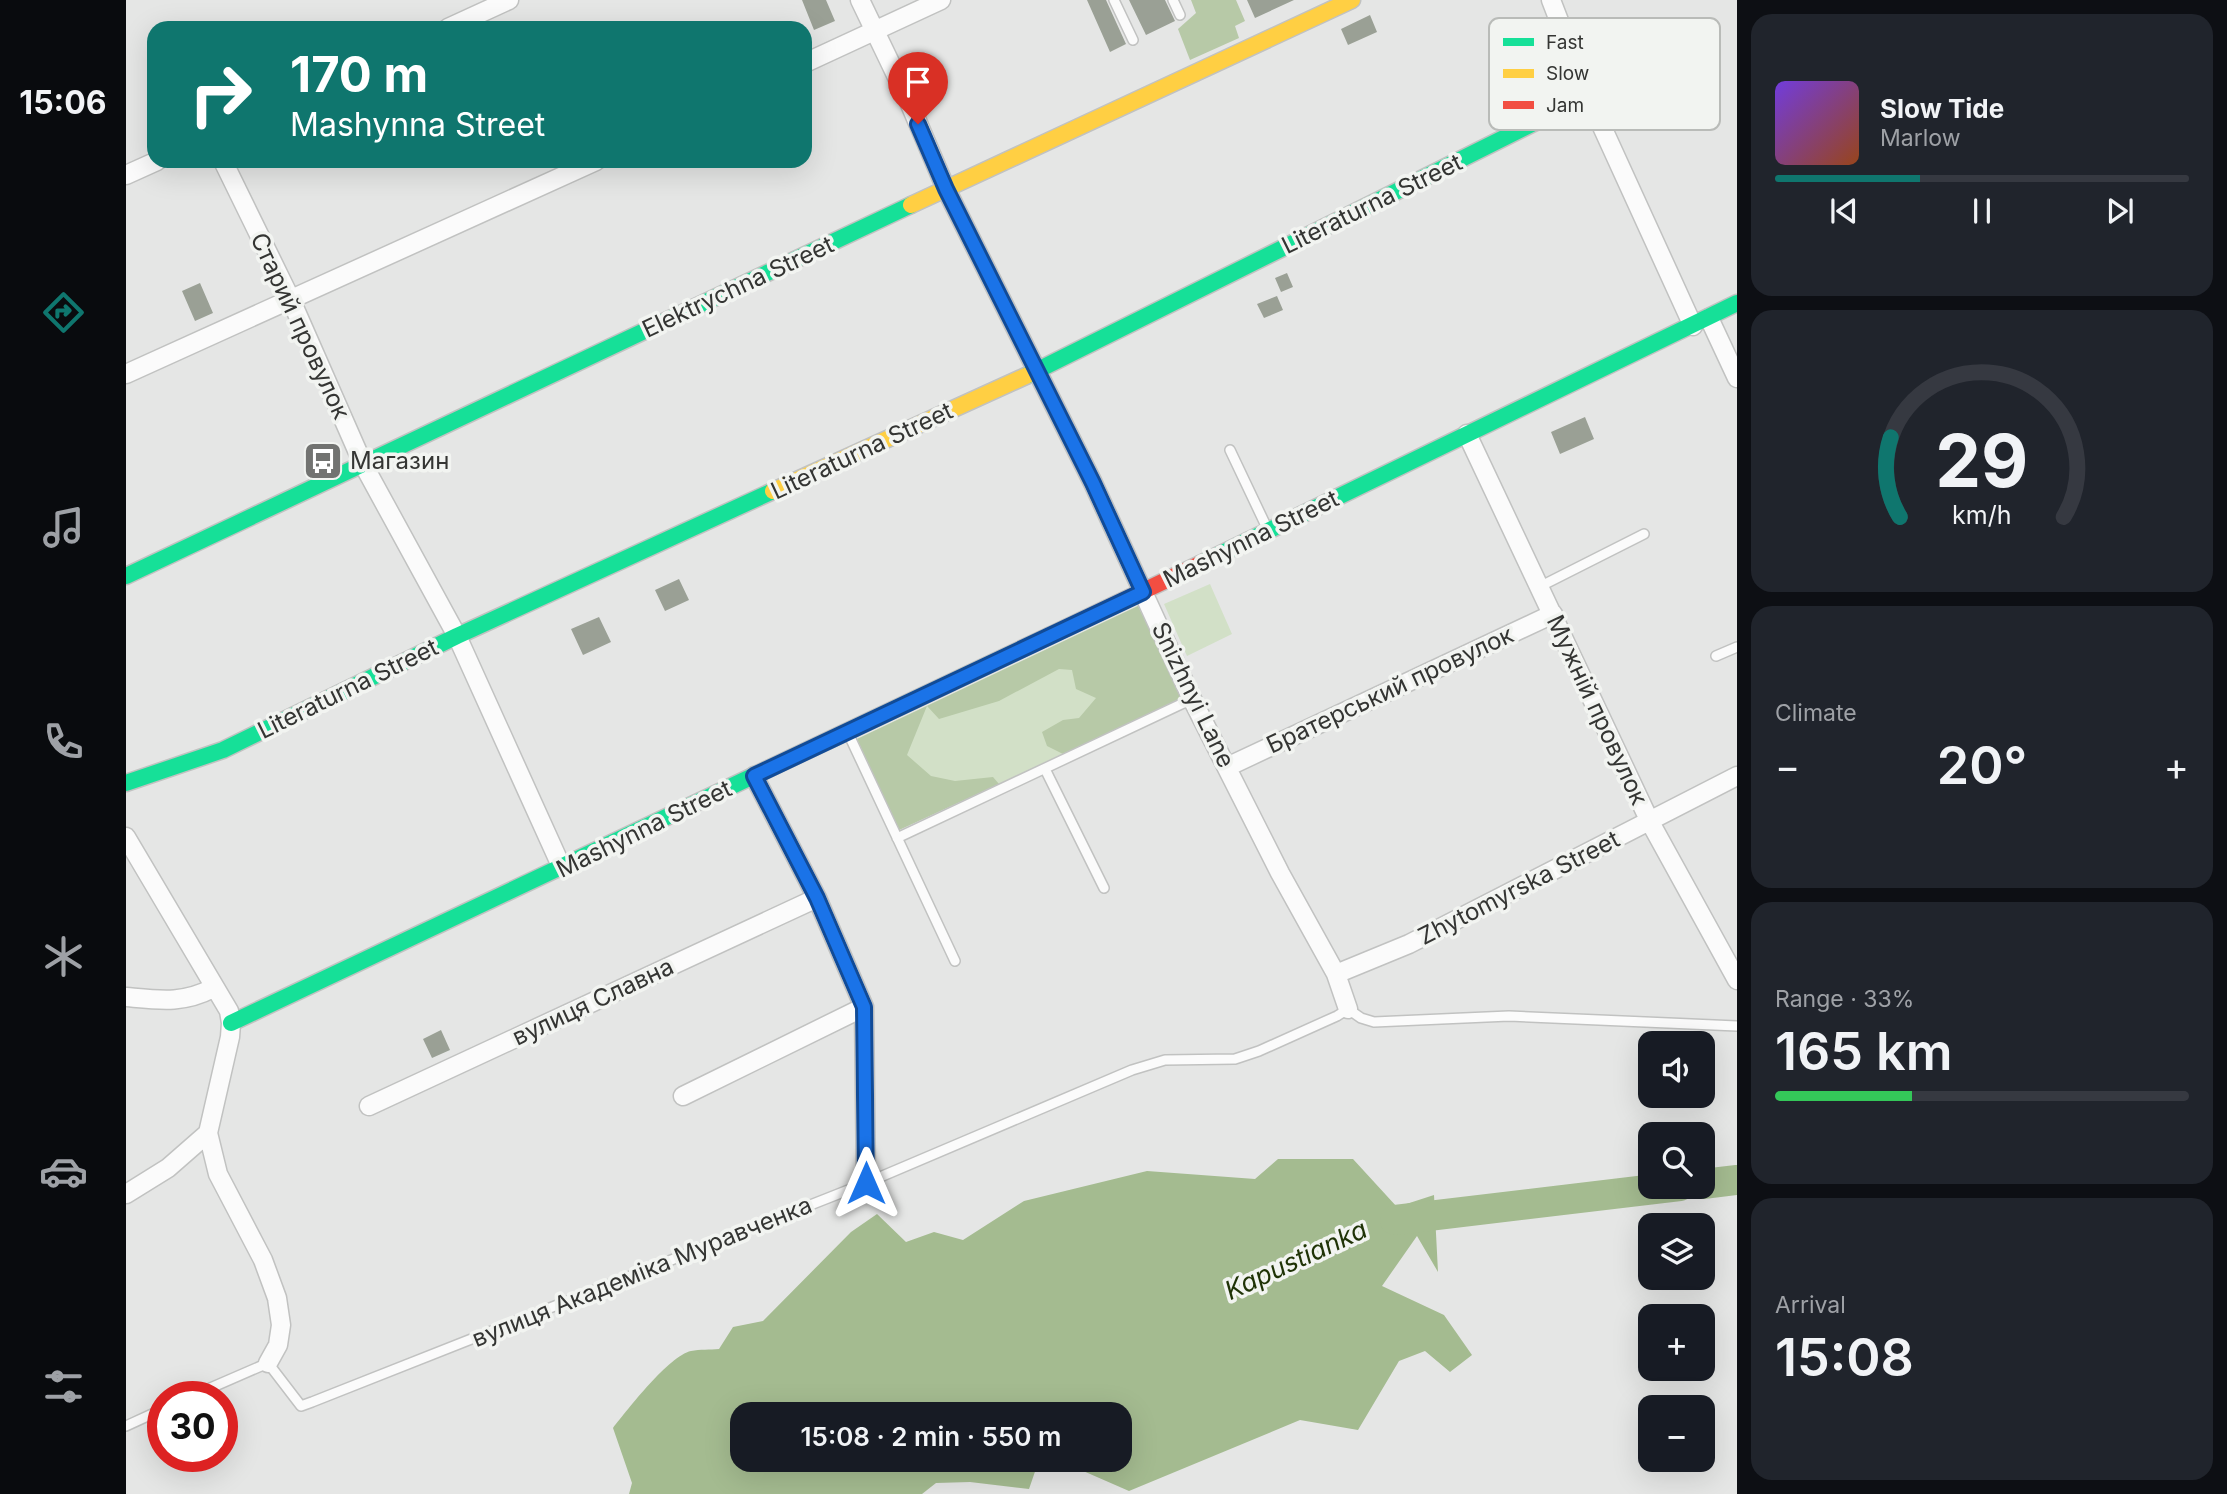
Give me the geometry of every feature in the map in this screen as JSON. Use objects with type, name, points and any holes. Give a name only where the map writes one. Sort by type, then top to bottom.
[{"type":"street","points":[[463,21],[509,0]]},
{"type":"street","name":"Snizhnyi Lane","points":[[860,0],[876,30],[946,189],[1093,483],[1192,699],[1280,873],[1336,974],[1349,1009]]},
{"type":"street","points":[[812,60],[942,0]]},
{"type":"street","name":"Elektrychna Street","points":[[126,576],[1352,0]]},
{"type":"street","points":[[1551,0],[1558,18]]},
{"type":"street","name":"Literaturna Street","points":[[126,783],[223,750],[457,636],[1036,371],[1520,130]]},
{"type":"street","points":[[1605,130],[1701,322],[1737,378]]},
{"type":"street","points":[[126,175],[147,166]]},
{"type":"street","name":"Старий провулок","points":[[226,168],[291,300],[363,464],[457,636],[562,868]]},
{"type":"street","points":[[126,374],[581,168]]},
{"type":"street","name":"Mashynna Street","points":[[231,1023],[1143,592],[1737,303]]},
{"type":"street","name":"Мужній провулок","points":[[1467,434],[1650,822],[1737,980]]},
{"type":"street","name":"Братерський провулок","points":[[1227,767],[1553,614]]},
{"type":"street","points":[[754,776],[817,898],[864,1007],[866,1183]]},
{"type":"street","name":"Zhytomyrska Street","points":[[1336,974],[1409,944],[1737,776]]},
{"type":"street","points":[[126,837],[229,1011],[231,1023],[208,1133],[218,1174],[263,1260],[277,1298],[281,1325],[278,1345],[268,1363]]},
{"type":"street","name":"вулиця Славна","points":[[369,1106],[817,898]]},
{"type":"street","points":[[126,997],[181,1000],[214,988]]},
{"type":"street","points":[[683,1096],[864,1007]]},
{"type":"street","points":[[126,1194],[168,1168],[208,1133]]},
{"type":"lane","points":[[1114,0],[1133,40]]},
{"type":"lane","points":[[1173,0],[1180,15]]},
{"type":"lane","points":[[1230,450],[1268,530]]},
{"type":"lane","points":[[1539,587],[1644,534]]},
{"type":"lane","points":[[1716,656],[1737,647]]},
{"type":"lane","points":[[897,838],[1192,699]]},
{"type":"lane","points":[[848,731],[955,961]]},
{"type":"lane","points":[[1045,769],[1104,888]]},
{"type":"lane","points":[[1349,1009],[1361,1018],[1374,1022],[1509,1016],[1737,1026]]},
{"type":"lane","name":"вулиця Академіка Муравченка","points":[[268,1363],[301,1406],[866,1183],[1132,1070],[1165,1060],[1235,1059],[1259,1051],[1349,1009]]},
{"type":"lane","points":[[227,1381],[268,1363]]},
{"type":"lane","points":[[126,1426],[147,1416]]},
{"type":"shaded area","points":[[1191,0],[1236,0],[1245,21],[1235,26],[1239,38],[1190,60],[1178,29],[1196,13]]},
{"type":"shaded area","points":[[1210,584],[1232,634],[1187,656],[1164,604]]},
{"type":"shaded area","points":[[1138,606],[1184,699],[899,830],[857,739]]},
{"type":"shaded area","points":[[1138,606],[1184,699],[1063,754],[1047,746],[1042,732],[1063,720],[1079,718],[1096,698],[1076,689],[1072,670],[1059,669],[999,701],[939,719],[927,706],[907,755],[931,776],[955,781],[993,777],[999,784],[899,830],[857,739]]},
{"type":"water","points":[[1278,1159],[1353,1159],[1397,1207],[1434,1195],[1438,1272],[1417,1236],[1382,1286],[1444,1315],[1472,1355],[1450,1372],[1425,1351],[1399,1361],[1358,1430],[1300,1420],[1129,1491],[1085,1472],[1132,1472],[1132,1402],[730,1402],[730,1472],[1035,1472],[1029,1489],[970,1482],[936,1483],[922,1494],[629,1494],[632,1483],[613,1428],[649,1384],[682,1355],[694,1350],[719,1349],[733,1327],[763,1321],[851,1232],[877,1214],[906,1242],[934,1232],[963,1240],[1024,1201],[1147,1171],[1255,1179]]},
{"type":"building","points":[[802,0],[826,0],[835,21],[814,30]]},
{"type":"building","points":[[1087,0],[1106,0],[1126,44],[1110,52]]},
{"type":"building","points":[[1129,0],[1165,0],[1175,21],[1146,35]]},
{"type":"building","points":[[1247,0],[1294,0],[1255,18]]},
{"type":"building","points":[[1370,15],[1377,32],[1348,45],[1341,29]]},
{"type":"building","points":[[1287,273],[1293,287],[1281,292],[1275,278]]},
{"type":"building","points":[[200,283],[213,313],[195,321],[182,291]]},
{"type":"building","points":[[1277,296],[1283,310],[1264,318],[1257,304]]},
{"type":"building","points":[[1585,417],[1594,439],[1560,454],[1551,432]]},
{"type":"building","points":[[679,579],[689,600],[665,611],[655,590]]},
{"type":"building","points":[[599,617],[611,642],[583,655],[571,629]]},
{"type":"building","points":[[441,1030],[450,1050],[432,1058],[423,1039]]},
{"type":"waterway","name":"Kapustianka","points":[[1715,1183],[1737,1180]]},
{"type":"waterway","name":"Kapustianka","points":[[1395,1220],[1638,1191]]},
{"type":"traffic: fast","points":[[1028,375],[1520,130]]},
{"type":"traffic: fast","points":[[126,576],[911,205]]},
{"type":"traffic: fast","points":[[1200,564],[1737,303]]},
{"type":"traffic: fast","points":[[126,783],[223,750],[457,636],[773,491]]},
{"type":"traffic: fast","points":[[231,1023],[1049,636]]},
{"type":"traffic: slow","points":[[911,205],[1352,0]]},
{"type":"traffic: slow","points":[[773,491],[1028,375]]},
{"type":"traffic: jam","points":[[1049,636],[1200,564]]},
{"type":"place","name":"Магазин","points":[[323,461]]},
{"type":"route","points":[[866,1183],[864,1007],[817,898],[754,776],[1143,592],[1093,483],[946,189],[918,124]]}]
